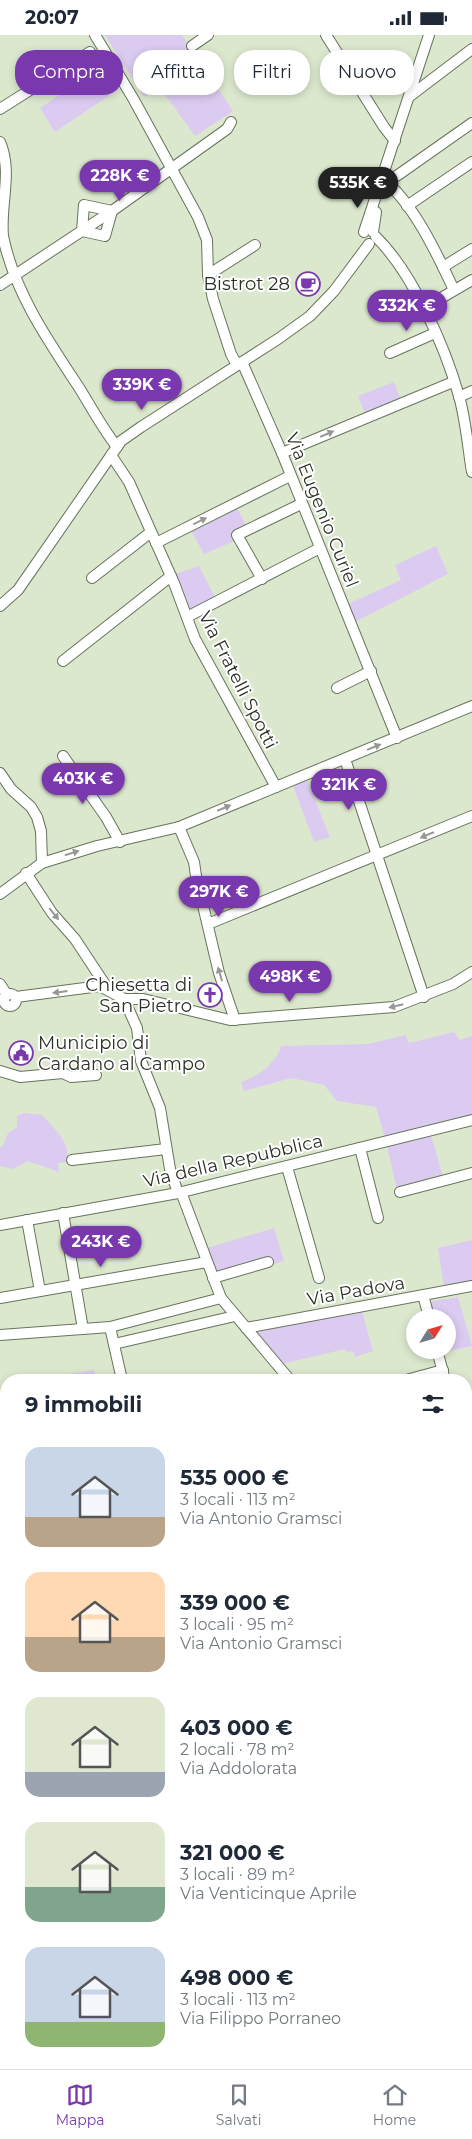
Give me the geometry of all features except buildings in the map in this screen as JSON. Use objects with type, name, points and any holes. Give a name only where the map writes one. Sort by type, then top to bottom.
[{"type":"street","name":"Via Eugenio Curiel","points":[[95,35],[172,167],[207,240],[208,275],[213,299],[231,354],[240,363],[282,453],[397,738]]},
{"type":"street","points":[[192,47],[208,35]]},
{"type":"street","points":[[326,35],[381,122],[396,141]]},
{"type":"street","points":[[0,606],[22,583],[114,451],[141,427],[310,316],[326,300],[345,275],[369,238],[383,179],[429,35]]},
{"type":"street","points":[[410,96],[472,49]]},
{"type":"street","points":[[0,109],[22,95]]},
{"type":"street","points":[[0,285],[112,211],[227,129],[232,122]]},
{"type":"street","points":[[383,179],[398,175],[472,123]]},
{"type":"street","name":"Via Fratelli Spotti","points":[[0,142],[6,162],[1,209],[3,234],[14,276],[59,358],[114,451],[171,576],[195,639],[276,787]]},
{"type":"street","points":[[407,206],[472,162]]},
{"type":"street","points":[[383,179],[393,187],[407,206],[443,267],[454,290]]},
{"type":"street","points":[[82,231],[84,205],[112,211]]},
{"type":"street","points":[[82,231],[105,236],[112,211]]},
{"type":"street","points":[[369,238],[389,253],[424,308],[459,397],[472,472]]},
{"type":"street","points":[[208,275],[255,245]]},
{"type":"street","points":[[443,267],[472,249]]},
{"type":"street","points":[[424,308],[472,280]]},
{"type":"street","points":[[390,353],[435,333]]},
{"type":"street","points":[[282,453],[453,381]]},
{"type":"street","points":[[459,397],[472,391]]},
{"type":"street","points":[[156,543],[290,476]]},
{"type":"street","points":[[262,579],[237,535],[302,504]]},
{"type":"street","points":[[92,578],[151,532]]},
{"type":"street","points":[[187,617],[320,548]]},
{"type":"street","points":[[63,661],[171,576]]},
{"type":"street","points":[[337,688],[370,671]]},
{"type":"street","points":[[0,894],[42,863],[89,848],[179,827],[397,738],[472,705]]},
{"type":"street","points":[[63,756],[106,817],[120,842]]},
{"type":"street","points":[[345,759],[424,997]]},
{"type":"street","points":[[0,773],[12,789],[31,807],[37,817],[41,831],[42,863]]},
{"type":"street","points":[[208,924],[472,816]]},
{"type":"street","points":[[179,827],[194,862],[219,973],[235,1020]]},
{"type":"street","points":[[26,873],[52,913],[75,939],[96,969],[105,988]]},
{"type":"street","points":[[0,984],[7,1001],[100,987],[124,999],[142,999],[235,1020],[394,1007],[424,997],[453,984],[472,972]]},
{"type":"street","points":[[124,999],[137,1028],[141,1061],[160,1108],[166,1149],[179,1193],[221,1298],[285,1374]]},
{"type":"street","points":[[0,1071],[20,1077],[63,1073],[71,1077],[96,1075]]},
{"type":"street","name":"Via della Repubblica","points":[[0,1225],[179,1193],[472,1120]]},
{"type":"street","points":[[360,1148],[378,1218]]},
{"type":"street","points":[[72,1160],[166,1149]]},
{"type":"street","points":[[286,1167],[319,1278]]},
{"type":"street","points":[[400,1192],[472,1173]]},
{"type":"street","points":[[64,1213],[83,1329]]},
{"type":"street","points":[[27,1220],[40,1291]]},
{"type":"street","points":[[0,1298],[207,1262]]},
{"type":"street","points":[[213,1278],[268,1262]]},
{"type":"street","name":"Via Padova","points":[[246,1328],[472,1286]]},
{"type":"street","points":[[423,1295],[427,1309]]},
{"type":"street","points":[[0,1335],[110,1327],[221,1298]]},
{"type":"street","points":[[114,1343],[235,1315]]},
{"type":"street","points":[[110,1327],[121,1374]]},
{"type":"street","points":[[440,1359],[444,1374]]},
{"type":"shaded area","points":[[105,35],[182,35],[192,50],[133,50],[133,80],[123,64],[123,50],[114,50]]},
{"type":"shaded area","points":[[60,95],[110,95],[55,132],[40,108]]},
{"type":"shaded area","points":[[165,95],[222,95],[233,111],[195,136]]},
{"type":"shaded area","points":[[394,382],[401,400],[366,416],[358,396]]},
{"type":"shaded area","points":[[236,506],[247,527],[237,540],[204,554],[191,530]]},
{"type":"shaded area","points":[[436,546],[448,574],[355,622],[348,604],[401,580],[395,565]]},
{"type":"shaded area","points":[[199,566],[216,599],[190,612],[175,574]]},
{"type":"shaded area","points":[[307,780],[330,837],[314,842],[293,786]]},
{"type":"shaded area","points":[[454,1032],[460,1040],[472,1036],[472,1115],[385,1138],[376,1107],[337,1101],[324,1085],[291,1078],[244,1091],[241,1082],[266,1068],[275,1058],[281,1046],[368,1044],[406,1035],[409,1043]]},
{"type":"shaded area","points":[[24,1113],[42,1115],[64,1142],[67,1148],[68,1162],[58,1163],[59,1172],[28,1161],[13,1169],[0,1166],[0,1147],[3,1146],[8,1133],[17,1127],[17,1116]]},
{"type":"shaded area","points":[[431,1135],[443,1177],[397,1190],[387,1146]]},
{"type":"shaded area","points":[[274,1228],[284,1261],[271,1265],[216,1271],[207,1248]]},
{"type":"shaded area","points":[[472,1240],[472,1281],[444,1287],[438,1248]]},
{"type":"shaded area","points":[[458,1297],[472,1346],[456,1349],[456,1309],[432,1309],[430,1304],[432,1301]]},
{"type":"shaded area","points":[[362,1311],[373,1351],[355,1357],[353,1351],[346,1352],[345,1349],[282,1364],[257,1334],[258,1331]]},
{"type":"shaded area","points":[[94,1370],[95,1374],[69,1374]]},
{"type":"place","name":"Bistrot 28","points":[[308,284]]},
{"type":"place","name":"Chiesetta di San Pietro","points":[[210,995]]},
{"type":"place","name":"Municipio di Cardano al Campo","points":[[21,1053]]}]
